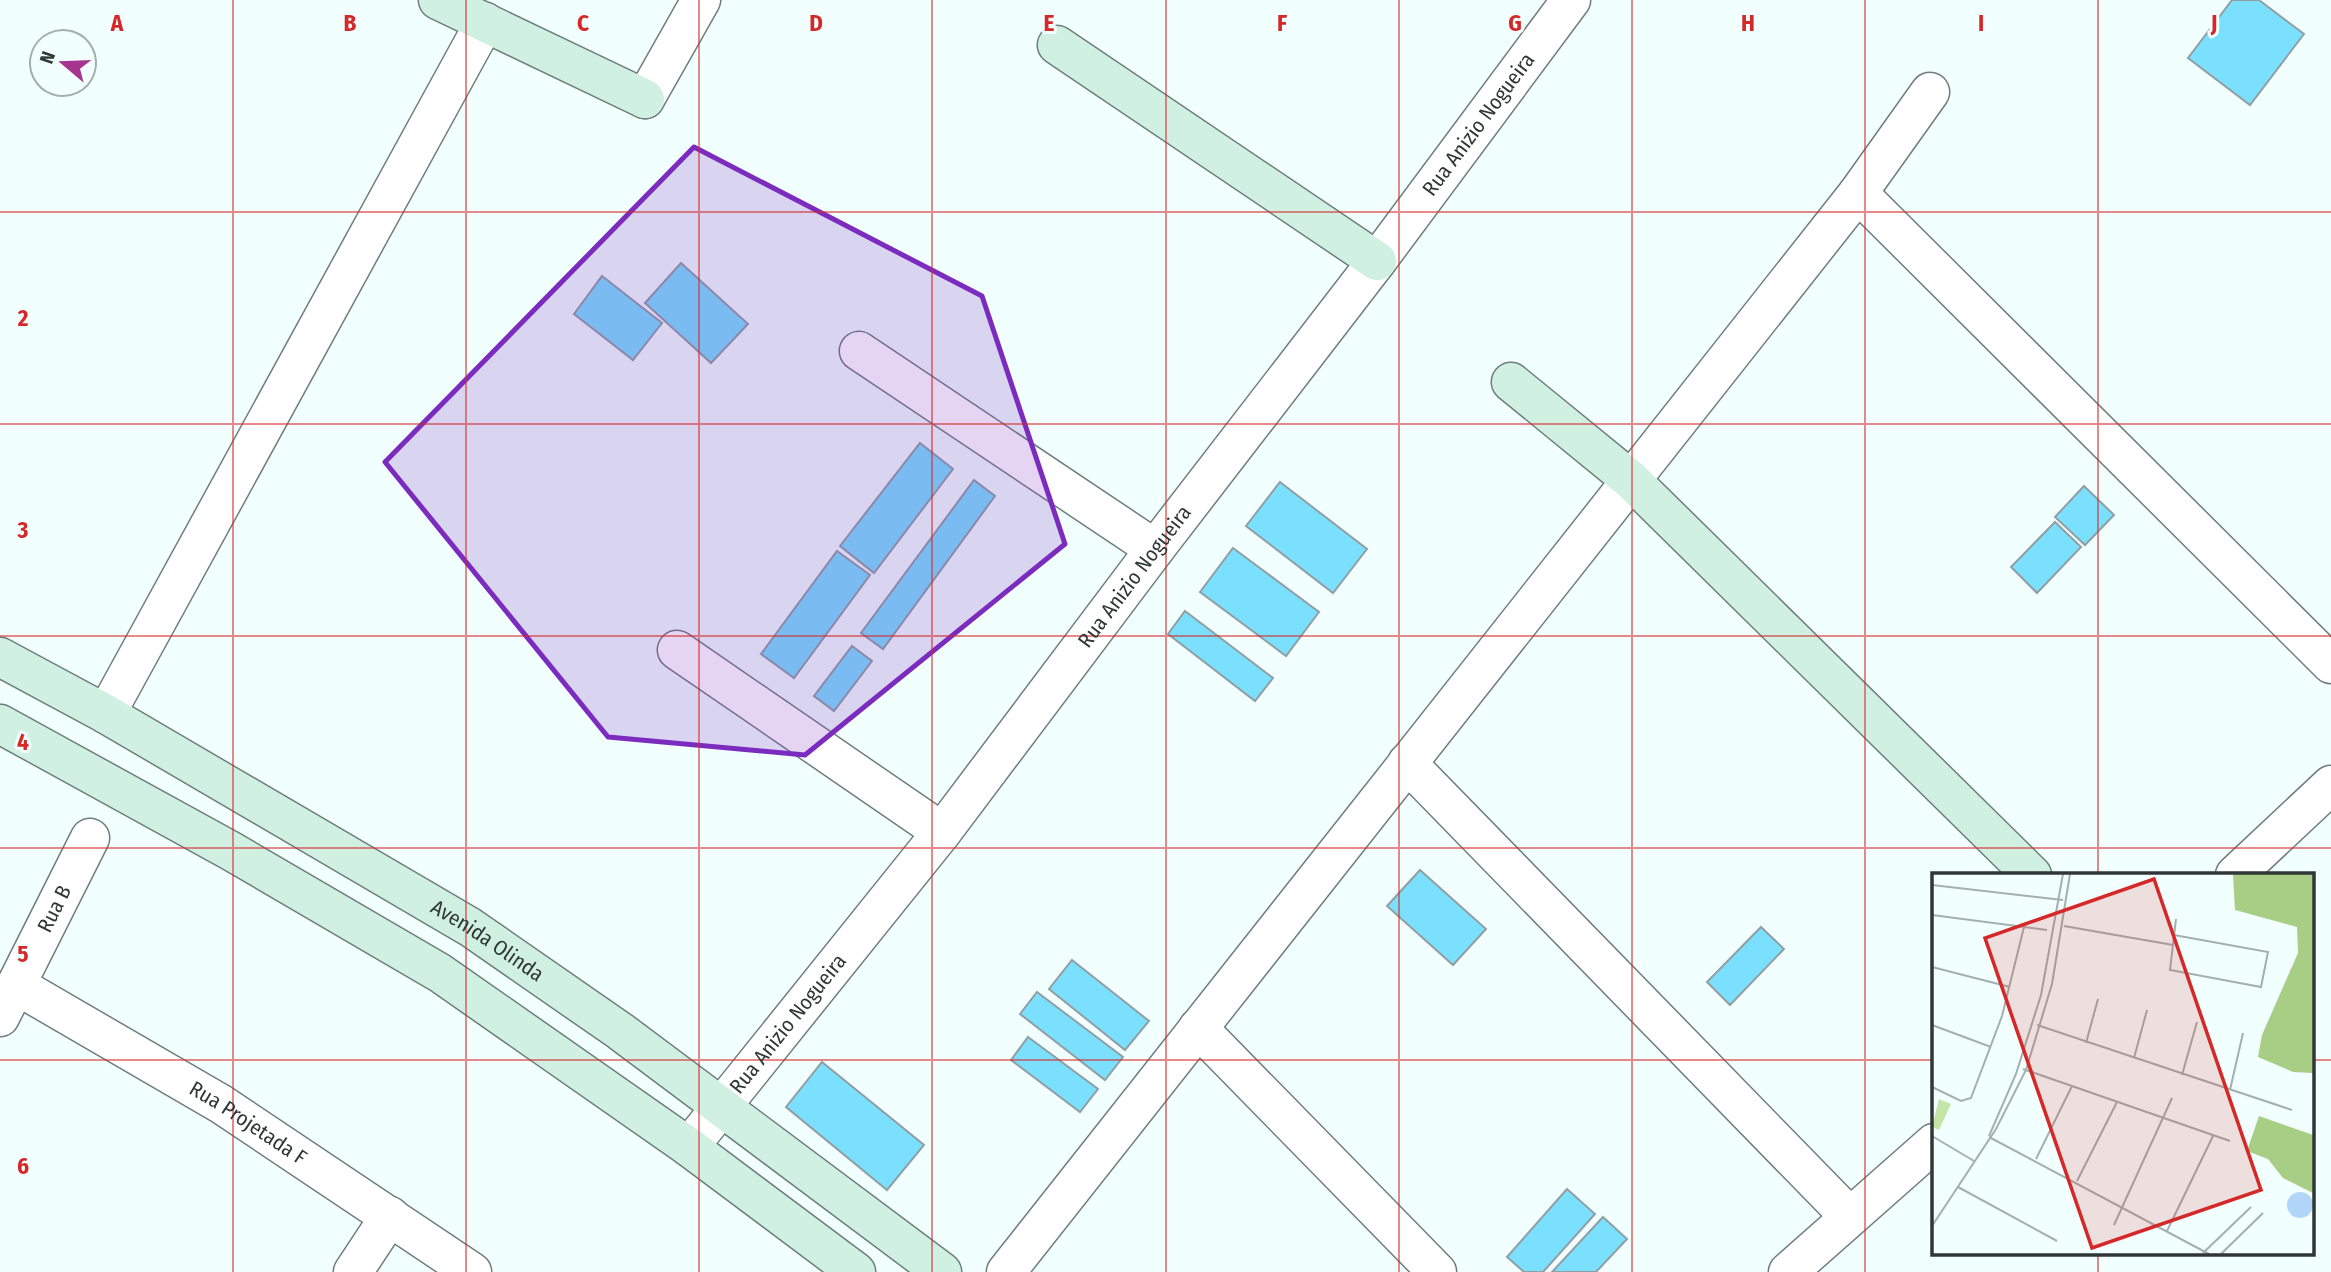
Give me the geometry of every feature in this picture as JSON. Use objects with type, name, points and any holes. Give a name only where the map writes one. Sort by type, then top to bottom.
[{"type":"street","points":[[438,0],[645,99],[701,0]]},
{"type":"street","name":"Rua Anizio Nogueira","points":[[689,1147],[942,832],[1377,261],[1571,0]]},
{"type":"street","points":[[106,714],[485,22]]},
{"type":"street","points":[[1058,45],[1377,261]]},
{"type":"street","points":[[1006,1272],[1858,193],[1930,92]]},
{"type":"street","points":[[1858,193],[2331,664]]},
{"type":"street","points":[[859,351],[1155,549]]},
{"type":"street","points":[[1511,382],[1631,480],[2030,873]]},
{"type":"street","points":[[677,650],[942,832]]},
{"type":"street","name":"Avenida Olinda","points":[[0,657],[106,714],[470,927],[620,1031],[942,1272]]},
{"type":"street","points":[[0,724],[231,851],[440,973],[689,1147],[856,1272]]},
{"type":"street","points":[[1407,763],[1849,1216]]},
{"type":"street","points":[[2237,873],[2331,785]]},
{"type":"street","points":[[231,851],[255,803]]},
{"type":"street","name":"Rua B","points":[[8,1001],[90,838]]},
{"type":"street","name":"Rua Projetada F","points":[[8,1001],[221,1104],[472,1272]]},
{"type":"street","points":[[1198,1028],[1437,1272]]},
{"type":"street","points":[[1788,1272],[1932,1145]]},
{"type":"street","points":[[353,1272],[390,1216]]},
{"type":"highlighted area","points":[[694,147],[982,296],[1065,544],[805,755],[608,737],[385,462]]},
{"type":"building","points":[[2232,0],[2259,0],[2304,34],[2250,105],[2188,58]]},
{"type":"building","points":[[681,263],[748,324],[711,363],[645,303]]},
{"type":"building","points":[[602,276],[662,323],[633,360],[574,314]]},
{"type":"building","points":[[920,443],[953,469],[874,573],[840,546]]},
{"type":"building","points":[[974,480],[995,496],[883,649],[861,633]]},
{"type":"building","points":[[1280,482],[1367,549],[1333,593],[1246,526]]},
{"type":"building","points":[[2084,486],[2114,515],[2085,545],[2055,517]]},
{"type":"building","points":[[2055,522],[2081,547],[2037,593],[2011,567]]},
{"type":"building","points":[[1233,548],[1319,612],[1286,656],[1200,592]]},
{"type":"building","points":[[837,551],[870,575],[794,678],[761,654]]},
{"type":"building","points":[[1185,611],[1273,678],[1255,701],[1168,634]]},
{"type":"building","points":[[852,646],[872,661],[834,711],[814,696]]},
{"type":"building","points":[[1420,870],[1486,929],[1453,965],[1387,906]]},
{"type":"building","points":[[1761,927],[1784,949],[1730,1005],[1707,982]]},
{"type":"building","points":[[1072,960],[1149,1021],[1125,1050],[1049,989]]},
{"type":"building","points":[[1037,992],[1123,1057],[1105,1080],[1020,1014]]},
{"type":"building","points":[[1028,1037],[1098,1089],[1080,1112],[1011,1060]]},
{"type":"building","points":[[822,1062],[924,1145],[887,1190],[786,1107]]},
{"type":"building","points":[[1567,1189],[1595,1214],[1543,1272],[1524,1272],[1507,1257]]},
{"type":"building","points":[[1603,1217],[1627,1239],[1596,1272],[1552,1272]]}]
